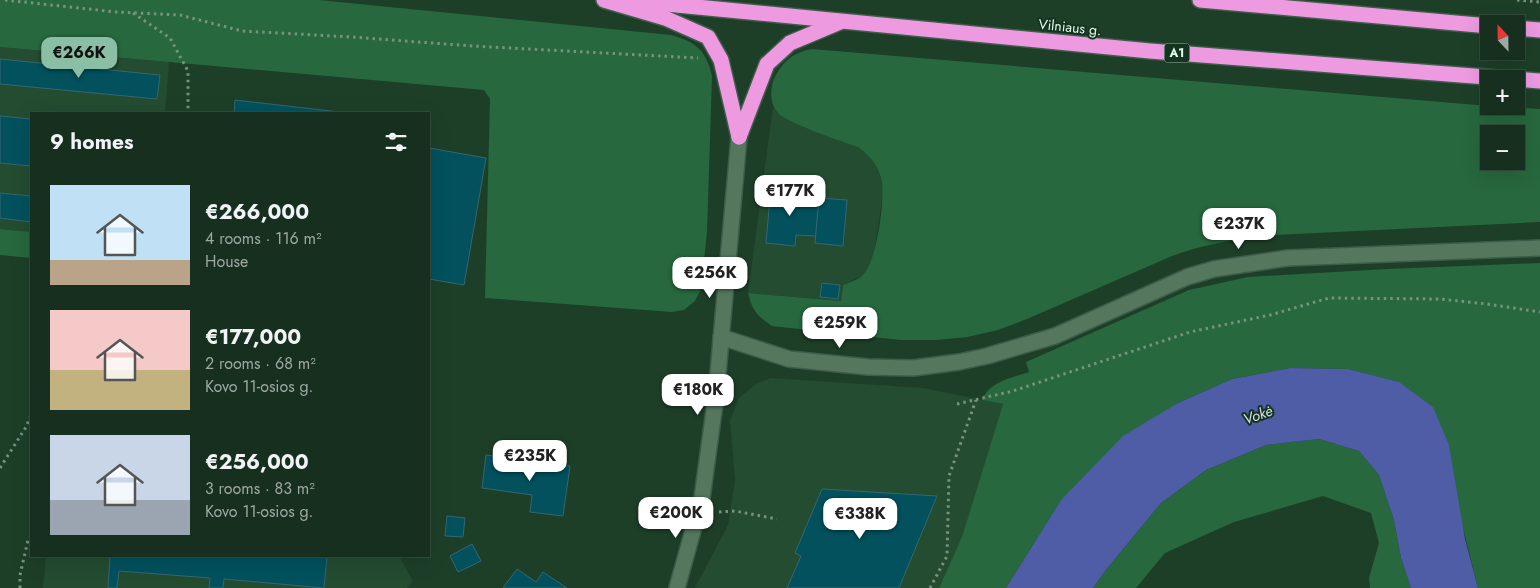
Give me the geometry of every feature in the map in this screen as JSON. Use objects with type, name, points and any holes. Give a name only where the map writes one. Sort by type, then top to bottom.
[{"type":"highway","points":[[604,0],[665,18],[708,37],[721,60],[739,136]]},
{"type":"highway","name":"Vilniaus g.","points":[[625,0],[1150,51],[1480,77]]},
{"type":"highway","points":[[1200,0],[1480,25]]},
{"type":"highway","points":[[739,136],[767,64],[790,43],[843,21]]},
{"type":"highway","points":[[1525,29],[1540,30]]},
{"type":"highway","points":[[1525,80],[1540,81]]},
{"type":"street","points":[[677,588],[700,512],[716,396],[739,136]]},
{"type":"street","points":[[721,337],[789,359],[868,367],[913,368],[987,356],[1055,336],[1158,289],[1187,277],[1214,269],[1288,258],[1540,248]]},
{"type":"path","points":[[5,0],[133,13],[180,15],[242,31],[721,60]]},
{"type":"path","points":[[1517,0],[1540,2]]},
{"type":"path","points":[[133,13],[170,38],[179,54],[188,71],[188,112]]},
{"type":"path","points":[[957,404],[1013,391],[1190,332],[1270,315],[1330,298],[1440,299],[1540,312]]},
{"type":"path","points":[[930,588],[947,556],[949,476],[976,400]]},
{"type":"path","points":[[0,468],[30,417]]},
{"type":"path","points":[[700,512],[735,512],[777,519]]},
{"type":"path","points":[[20,588],[24,558],[30,537]]},
{"type":"shaded area","points":[[0,0],[319,0],[671,35],[687,41],[699,48],[703,53],[712,76],[707,232],[701,289],[695,301],[684,310],[672,312],[485,298],[490,99],[484,90],[0,47]]},
{"type":"shaded area","points":[[0,47],[169,62],[165,112],[30,112],[30,232],[0,229]]},
{"type":"shaded area","points":[[812,49],[1480,105],[1480,115],[1525,115],[1525,108],[1540,109],[1540,222],[1256,236],[1224,242],[1192,249],[1172,256],[1027,319],[998,330],[967,337],[937,340],[901,340],[772,326],[756,312],[751,304],[748,293],[841,301],[843,285],[856,280],[866,271],[874,252],[880,226],[881,178],[875,164],[866,153],[858,147],[791,121],[774,108],[771,94],[772,84],[783,65],[795,55]]},
{"type":"shaded area","points":[[773,107],[777,113],[858,147],[867,153],[875,164],[881,178],[883,194],[873,260],[865,274],[843,285],[841,301],[748,293]]},
{"type":"shaded area","points":[[0,229],[30,232],[30,258],[0,255]]},
{"type":"shaded area","points":[[1540,263],[1540,588],[1478,588],[1433,407],[1398,382],[1348,369],[1290,368],[1232,379],[1178,403],[1061,500],[1006,588],[939,588],[962,537],[1003,404],[982,400],[990,388],[996,384],[1029,372],[1026,362],[1189,290],[1248,277]]},
{"type":"shaded area","points":[[771,378],[923,388],[1003,404],[962,538],[939,588],[695,588],[728,525],[735,480],[730,421],[739,398],[756,384]]},
{"type":"shaded area","points":[[1319,439],[1359,451],[1379,475],[1394,520],[1401,558],[1411,588],[1370,588],[1369,578],[1379,543],[1371,513],[1323,496],[1234,522],[1165,553],[1136,588],[1093,588],[1161,503],[1206,470],[1266,445]]},
{"type":"shaded area","points":[[46,557],[400,557],[413,581],[407,588],[43,588]]},
{"type":"water","name":"Vokė","points":[[1290,368],[1348,369],[1399,382],[1433,407],[1449,445],[1465,539],[1478,588],[1411,588],[1401,558],[1394,520],[1379,475],[1359,451],[1319,439],[1266,445],[1206,470],[1161,503],[1093,588],[1006,588],[1061,500],[1123,436],[1178,403],[1232,379]]},
{"type":"building","points":[[0,59],[160,75],[157,99],[0,84]]},
{"type":"building","points":[[235,100],[340,112],[234,112]]},
{"type":"building","points":[[0,116],[30,119],[30,166],[0,163]]},
{"type":"building","points":[[430,148],[486,158],[464,285],[430,279]]},
{"type":"building","points":[[771,187],[801,189],[799,204],[819,206],[816,236],[796,235],[795,246],[766,243]]},
{"type":"building","points":[[0,193],[30,196],[30,222],[0,218]]},
{"type":"building","points":[[819,198],[847,200],[843,246],[815,243]]},
{"type":"building","points":[[822,283],[840,285],[838,299],[820,297]]},
{"type":"building","points":[[486,455],[570,466],[563,516],[530,512],[532,495],[482,488]]},
{"type":"building","points":[[822,489],[937,496],[899,588],[787,588],[801,556],[795,553]]},
{"type":"building","points":[[447,516],[465,518],[463,537],[445,536]]},
{"type":"building","points":[[472,544],[481,561],[458,572],[450,556]]},
{"type":"building","points":[[110,557],[327,557],[324,588],[224,579],[223,588],[209,588],[210,578],[119,571],[117,588],[108,588]]},
{"type":"building","points":[[517,569],[536,582],[543,572],[567,588],[503,588]]}]
